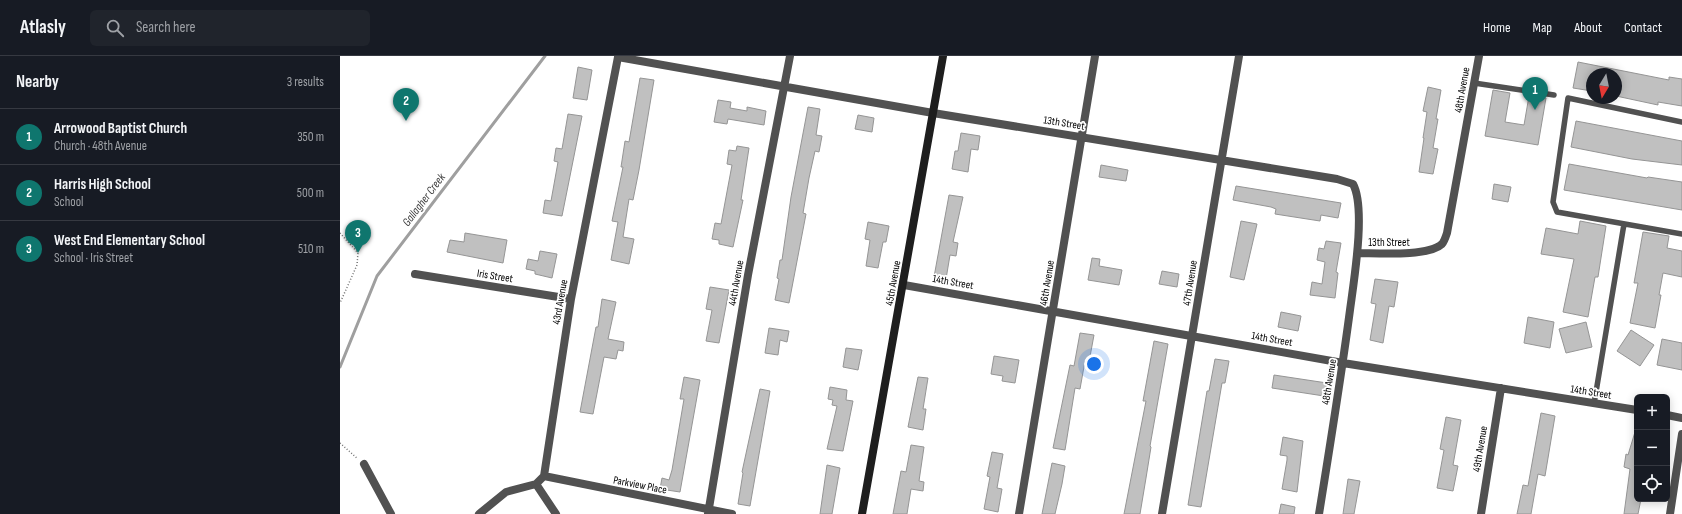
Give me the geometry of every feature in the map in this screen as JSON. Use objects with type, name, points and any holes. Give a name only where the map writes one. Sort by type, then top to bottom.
[{"type":"street","name":"44th Avenue","points":[[708,512],[748,275],[790,56]]},
{"type":"street","name":"45th Avenue","points":[[862,514],[904,285],[943,56]]},
{"type":"street","name":"46th Avenue","points":[[1019,514],[1095,56]]},
{"type":"street","name":"47th Avenue","points":[[1162,514],[1239,56]]},
{"type":"street","name":"48th Avenue","points":[[1442,244],[1447,233],[1479,56]]},
{"type":"street","name":"13th Street","points":[[618,57],[933,113],[1337,179],[1353,184],[1358,193],[1358,253],[1416,253],[1442,244]]},
{"type":"street","name":"43rd Avenue","points":[[544,476],[571,299],[618,57]]},
{"type":"street","name":"48th Avenue","points":[[1319,514],[1343,363],[1358,253]]},
{"type":"street","name":"Iris Street","points":[[414,274],[571,299]]},
{"type":"street","name":"14th Street","points":[[904,285],[1343,363],[1634,410]]},
{"type":"street","name":"49th Avenue","points":[[1481,514],[1501,388]]},
{"type":"street","points":[[1670,416],[1682,418]]},
{"type":"street","points":[[1670,514],[1682,434]]},
{"type":"street","points":[[364,464],[391,514]]},
{"type":"street","name":"Parkview Place","points":[[544,476],[708,512],[732,514]]},
{"type":"street","points":[[479,514],[506,492],[536,484],[544,476]]},
{"type":"street","points":[[536,484],[556,514]]},
{"type":"lane","points":[[1474,82],[1554,95]]},
{"type":"lane","points":[[1682,122],[1568,98],[1553,202],[1557,212],[1682,234]]},
{"type":"lane","points":[[1594,404],[1624,224]]},
{"type":"path","points":[[340,233],[358,253],[357,265],[340,303]]},
{"type":"path","points":[[340,443],[364,464]]},
{"type":"building","points":[[1578,62],[1608,68],[1586,68],[1586,90],[1573,88]]},
{"type":"building","points":[[578,67],[592,70],[587,100],[573,98]]},
{"type":"building","points":[[1622,71],[1669,80],[1669,77],[1682,79],[1682,106],[1658,102],[1658,105],[1622,97]]},
{"type":"building","points":[[640,78],[654,80],[639,170],[633,200],[629,199],[623,237],[634,239],[629,264],[611,260],[618,222],[612,221],[623,167],[621,167],[625,141],[629,142]]},
{"type":"building","points":[[1428,87],[1441,90],[1433,148],[1438,149],[1433,174],[1419,172],[1427,112],[1423,111]]},
{"type":"building","points":[[1493,90],[1510,93],[1505,122],[1524,125],[1529,96],[1546,98],[1538,145],[1485,136]]},
{"type":"building","points":[[718,100],[731,102],[730,108],[747,111],[747,107],[766,111],[764,125],[728,119],[727,124],[714,122]]},
{"type":"building","points":[[808,107],[820,109],[816,135],[822,136],[819,152],[815,151],[809,178],[803,213],[806,214],[789,303],[775,300],[779,279],[777,278],[780,260],[782,260],[791,197]]},
{"type":"building","points":[[568,114],[582,116],[562,216],[543,213],[545,200],[551,201],[558,162],[554,161],[556,148],[562,149]]},
{"type":"building","points":[[858,115],[874,118],[872,132],[855,129]]},
{"type":"building","points":[[1576,121],[1682,141],[1682,165],[1632,159],[1571,147]]},
{"type":"building","points":[[961,133],[980,136],[978,150],[971,149],[968,172],[952,169],[955,151],[958,151]]},
{"type":"building","points":[[737,146],[749,148],[741,200],[743,200],[733,247],[719,244],[719,240],[712,239],[715,223],[721,224],[732,165],[727,164],[729,150],[736,151]]},
{"type":"building","points":[[1569,164],[1647,178],[1682,182],[1682,210],[1564,190]]},
{"type":"building","points":[[1101,165],[1128,170],[1126,181],[1099,177]]},
{"type":"building","points":[[1494,184],[1511,187],[1508,202],[1492,199]]},
{"type":"building","points":[[1236,186],[1341,203],[1338,218],[1321,215],[1320,221],[1275,214],[1276,209],[1271,207],[1233,200]]},
{"type":"building","points":[[949,195],[963,197],[953,242],[958,243],[956,256],[950,255],[946,279],[934,277]]},
{"type":"building","points":[[1241,221],[1257,224],[1244,280],[1230,277]]},
{"type":"building","points":[[1580,221],[1606,226],[1598,277],[1595,277],[1588,317],[1563,312],[1574,259],[1541,254],[1546,228],[1578,234]]},
{"type":"building","points":[[868,222],[889,226],[886,242],[883,242],[878,268],[866,266],[870,240],[865,239]]},
{"type":"building","points":[[1643,232],[1669,236],[1667,248],[1682,251],[1682,277],[1663,273],[1655,328],[1630,323],[1638,283],[1634,283]]},
{"type":"building","points":[[465,233],[507,240],[503,263],[447,252],[450,240],[464,242]]},
{"type":"building","points":[[1326,241],[1341,243],[1336,272],[1338,273],[1335,298],[1310,295],[1312,282],[1322,284],[1325,262],[1317,260],[1319,248],[1324,249]]},
{"type":"building","points":[[540,251],[557,254],[552,278],[535,274],[535,271],[526,269],[528,259],[538,261]]},
{"type":"building","points":[[1092,258],[1100,259],[1099,266],[1122,270],[1119,285],[1088,280]]},
{"type":"building","points":[[1162,271],[1179,274],[1177,287],[1159,284]]},
{"type":"building","points":[[1375,279],[1398,282],[1394,307],[1389,306],[1383,343],[1370,340],[1376,304],[1371,303]]},
{"type":"building","points":[[710,287],[729,290],[719,343],[706,341],[712,310],[706,309]]},
{"type":"building","points":[[602,299],[616,302],[608,339],[624,342],[623,351],[618,350],[616,359],[604,357],[593,414],[580,412],[596,327],[598,327]]},
{"type":"building","points":[[1281,312],[1301,316],[1298,331],[1278,327]]},
{"type":"building","points":[[1528,317],[1554,322],[1550,348],[1524,343]]},
{"type":"building","points":[[1586,322],[1592,347],[1566,353],[1559,329]]},
{"type":"building","points":[[769,328],[789,331],[787,342],[780,340],[778,355],[765,353]]},
{"type":"building","points":[[1631,330],[1654,345],[1640,366],[1617,351]]},
{"type":"building","points":[[1080,333],[1094,335],[1089,362],[1085,361],[1080,389],[1075,388],[1065,450],[1053,448],[1070,365],[1074,366]]},
{"type":"building","points":[[1662,339],[1682,343],[1682,370],[1657,365]]},
{"type":"building","points":[[1154,341],[1168,344],[1140,514],[1124,514],[1146,401],[1143,401]]},
{"type":"building","points":[[846,348],[862,350],[858,370],[843,367]]},
{"type":"building","points":[[994,356],[1019,360],[1015,383],[1002,381],[1003,376],[991,374]]},
{"type":"building","points":[[1215,359],[1229,361],[1225,383],[1222,383],[1201,507],[1188,505],[1207,391],[1209,391]]},
{"type":"building","points":[[1274,375],[1327,383],[1324,396],[1272,388]]},
{"type":"building","points":[[684,377],[700,380],[680,492],[660,489],[662,478],[669,480],[672,470],[684,399],[680,399]]},
{"type":"building","points":[[918,377],[928,378],[923,409],[926,409],[923,430],[908,427]]},
{"type":"building","points":[[830,387],[847,390],[846,400],[853,401],[843,451],[827,449],[837,406],[832,405],[833,400],[828,399]]},
{"type":"building","points":[[760,389],[770,391],[750,506],[738,504],[742,472]]},
{"type":"building","points":[[1541,413],[1555,416],[1545,476],[1538,474],[1531,514],[1517,514],[1523,485],[1528,486]]},
{"type":"building","points":[[1446,417],[1461,420],[1453,465],[1458,466],[1453,491],[1437,488],[1444,450],[1440,449]]},
{"type":"building","points":[[1634,435],[1634,502],[1640,502],[1638,514],[1624,514],[1630,469],[1624,467],[1626,454],[1628,455]]},
{"type":"building","points":[[1283,437],[1303,441],[1297,492],[1282,489],[1287,460],[1287,456],[1280,455]]},
{"type":"building","points":[[911,445],[924,447],[919,481],[924,482],[923,491],[911,489],[907,514],[893,514],[901,471],[906,472]]},
{"type":"building","points":[[992,452],[1003,454],[997,488],[1002,489],[998,512],[984,509],[990,477],[987,476]]},
{"type":"building","points":[[1052,463],[1065,466],[1062,484],[1055,514],[1042,514]]},
{"type":"building","points":[[827,465],[840,468],[832,514],[820,514]]},
{"type":"building","points":[[1348,479],[1360,481],[1354,514],[1343,514]]},
{"type":"building","points":[[1281,504],[1295,507],[1294,514],[1279,514]]},
{"type":"waterway","name":"Gallagher Creek","points":[[340,367],[377,276],[545,56]]},
{"type":"place","name":"Arrowood Baptist Church","points":[[1535,110]]},
{"type":"place","name":"Harris High School","points":[[406,121]]},
{"type":"place","name":"West End Elementary School","points":[[358,253]]}]
